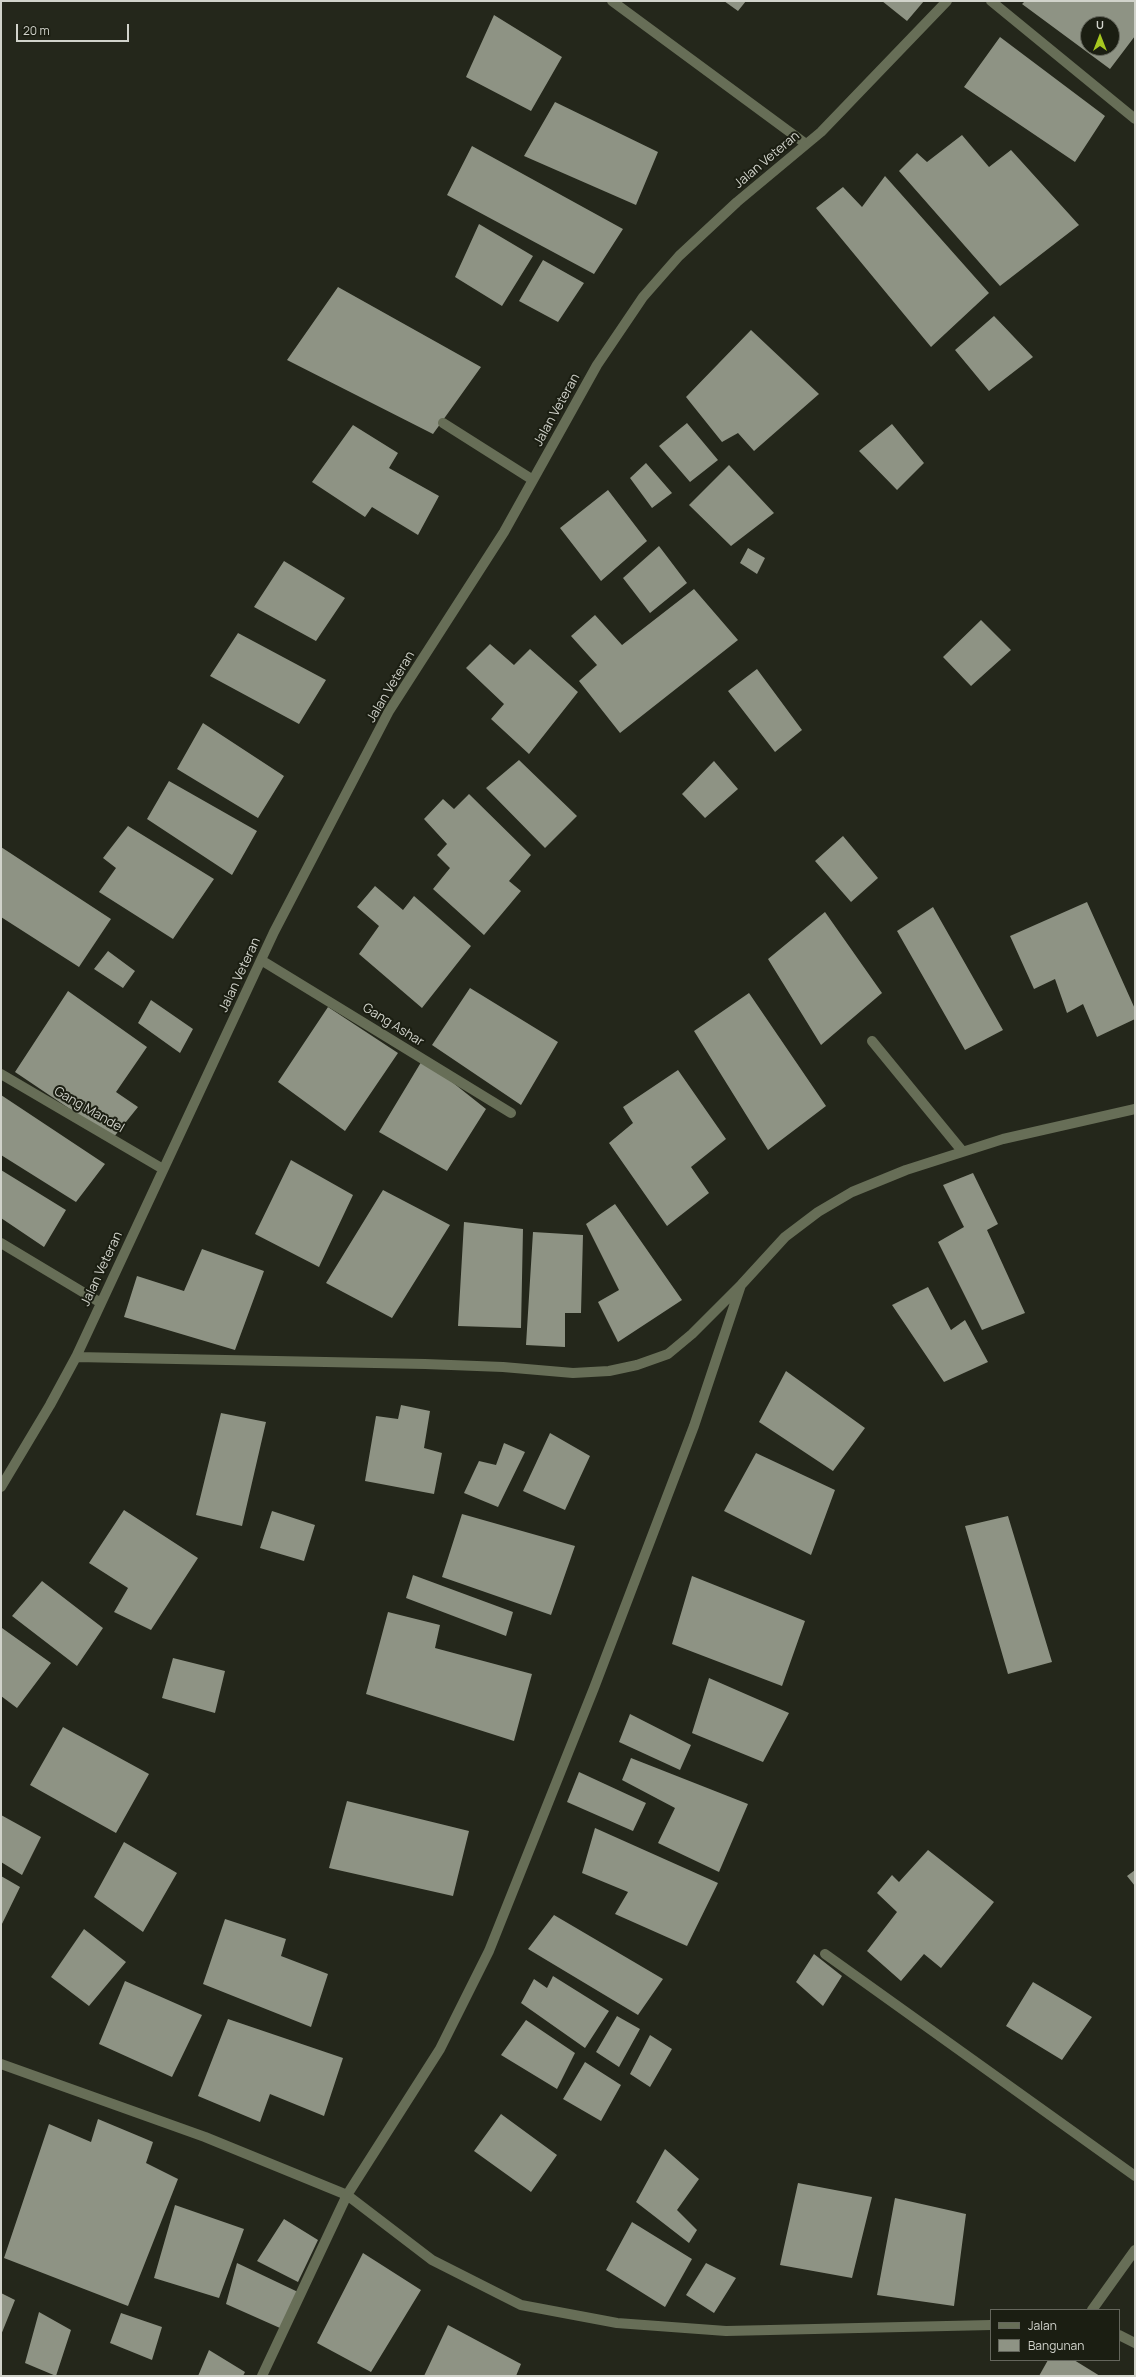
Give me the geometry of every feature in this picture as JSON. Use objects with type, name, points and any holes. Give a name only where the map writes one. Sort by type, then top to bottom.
[{"type":"street","points":[[612,1],[806,144]]},
{"type":"street","name":"Jalan Veteran","points":[[1,1487],[50,1405],[76,1357],[261,960],[389,711],[504,532],[597,365],[643,297],[679,256],[737,202],[821,132],[947,1]]},
{"type":"street","points":[[990,1],[1135,119]]},
{"type":"street","points":[[443,423],[533,480]]},
{"type":"street","name":"Gang Ashar","points":[[261,960],[511,1113]]},
{"type":"street","points":[[872,1040],[963,1152]]},
{"type":"street","name":"Gang Mandel","points":[[1,1074],[163,1169]]},
{"type":"street","points":[[76,1357],[424,1364],[503,1367],[573,1373],[609,1371],[637,1365],[668,1354],[692,1334],[741,1285],[785,1237],[818,1212],[859,1189],[906,1170],[1003,1139],[1135,1109]]},
{"type":"street","points":[[1,1243],[101,1304]]},
{"type":"street","points":[[262,2376],[347,2195],[440,2049],[489,1951],[594,1688],[694,1426],[741,1285]]},
{"type":"street","points":[[825,1954],[1135,2176]]},
{"type":"street","points":[[1,2064],[205,2137],[347,2195],[432,2260],[521,2305],[617,2323],[726,2331],[990,2325]]},
{"type":"street","points":[[1093,2309],[1135,2250]]},
{"type":"street","points":[[1120,2336],[1135,2343]]},
{"type":"building","points":[[724,1],[746,1],[738,11]]},
{"type":"building","points":[[882,1],[924,1],[907,21]]},
{"type":"building","points":[[1025,1],[1135,1],[1135,36],[1120,56],[1120,16],[1080,16],[1080,47],[1022,4]]},
{"type":"building","points":[[494,15],[562,57],[531,111],[466,77]]},
{"type":"building","points":[[1000,37],[1105,116],[1075,162],[964,87]]},
{"type":"building","points":[[1092,56],[1120,56],[1110,69]]},
{"type":"building","points":[[555,102],[658,152],[636,205],[524,156]]},
{"type":"building","points":[[962,135],[989,167],[1011,150],[1079,225],[1000,286],[899,171],[917,153],[927,162]]},
{"type":"building","points":[[472,146],[623,229],[594,274],[447,195]]},
{"type":"building","points":[[885,176],[989,293],[931,347],[816,208],[843,187],[862,207]]},
{"type":"building","points":[[479,224],[533,256],[502,306],[455,277]]},
{"type":"building","points":[[543,260],[584,283],[558,322],[519,301]]},
{"type":"building","points":[[338,287],[481,367],[433,434],[287,360]]},
{"type":"building","points":[[994,316],[1033,357],[989,391],[955,350]]},
{"type":"building","points":[[751,330],[819,394],[754,451],[738,433],[722,442],[686,397]]},
{"type":"building","points":[[687,423],[718,460],[690,482],[659,446]]},
{"type":"building","points":[[892,424],[924,463],[897,490],[859,451]]},
{"type":"building","points":[[353,425],[398,453],[389,468],[439,496],[418,535],[372,507],[365,517],[312,482]]},
{"type":"building","points":[[646,463],[672,493],[652,508],[630,478]]},
{"type":"building","points":[[729,465],[774,513],[731,546],[689,505]]},
{"type":"building","points":[[608,490],[647,541],[601,581],[560,528]]},
{"type":"building","points":[[659,546],[687,583],[650,613],[623,578]]},
{"type":"building","points":[[748,548],[765,558],[757,574],[740,563]]},
{"type":"building","points":[[284,561],[345,598],[316,641],[254,607]]},
{"type":"building","points":[[694,589],[738,640],[620,733],[579,681],[597,665],[571,636],[595,615],[622,645]]},
{"type":"building","points":[[981,620],[1011,650],[971,686],[943,657]]},
{"type":"building","points":[[238,633],[326,680],[299,724],[210,676]]},
{"type":"building","points":[[490,644],[514,665],[530,649],[578,692],[529,754],[491,719],[504,704],[466,668]]},
{"type":"building","points":[[757,669],[802,730],[775,752],[728,691]]},
{"type":"building","points":[[203,723],[284,776],[258,818],[177,769]]},
{"type":"building","points":[[519,760],[577,816],[545,848],[486,788]]},
{"type":"building","points":[[714,761],[738,789],[705,818],[682,794]]},
{"type":"building","points":[[169,781],[257,831],[232,875],[147,819]]},
{"type":"building","points":[[469,794],[531,855],[509,881],[521,891],[484,935],[433,889],[450,868],[437,855],[447,844],[424,819],[443,799],[454,809]]},
{"type":"building","points":[[128,826],[214,879],[173,939],[99,892],[116,868],[103,858]]},
{"type":"building","points":[[843,836],[878,878],[851,902],[815,861]]},
{"type":"building","points":[[1,847],[111,919],[79,967],[1,917]]},
{"type":"building","points":[[375,886],[403,910],[414,896],[471,946],[422,1008],[359,954],[379,926],[357,907]]},
{"type":"building","points":[[1087,902],[1135,1009],[1135,1019],[1097,1037],[1083,1004],[1067,1013],[1055,979],[1034,989],[1010,936]]},
{"type":"building","points":[[933,907],[1003,1030],[965,1050],[897,931]]},
{"type":"building","points":[[825,912],[882,993],[821,1045],[768,959]]},
{"type":"building","points":[[108,951],[135,971],[123,988],[94,969]]},
{"type":"building","points":[[470,988],[558,1042],[521,1105],[432,1045]]},
{"type":"building","points":[[68,991],[147,1047],[116,1092],[138,1107],[113,1138],[15,1072]]},
{"type":"building","points":[[749,993],[826,1106],[768,1150],[694,1031]]},
{"type":"building","points":[[151,1000],[193,1029],[180,1053],[138,1023]]},
{"type":"building","points":[[328,1007],[398,1053],[345,1131],[278,1082]]},
{"type":"building","points":[[423,1059],[486,1109],[447,1171],[379,1132]]},
{"type":"building","points":[[678,1070],[726,1139],[691,1167],[709,1193],[667,1226],[609,1143],[633,1123],[623,1107]]},
{"type":"building","points":[[1,1095],[105,1164],[76,1202],[1,1155]]},
{"type":"building","points":[[291,1160],[353,1195],[319,1267],[255,1234]]},
{"type":"building","points":[[1,1170],[66,1210],[44,1247],[1,1218]]},
{"type":"building","points":[[973,1173],[998,1224],[987,1230],[1025,1313],[982,1330],[938,1242],[964,1227],[943,1185]]},
{"type":"building","points":[[383,1190],[450,1225],[392,1318],[326,1283]]},
{"type":"building","points":[[615,1204],[682,1300],[618,1342],[598,1302],[619,1290],[586,1224]]},
{"type":"building","points":[[464,1222],[523,1229],[521,1328],[458,1326]]},
{"type":"building","points":[[533,1232],[583,1235],[581,1313],[565,1313],[565,1347],[526,1345]]},
{"type":"building","points":[[202,1249],[264,1271],[235,1350],[124,1317],[137,1276],[184,1291]]},
{"type":"building","points":[[928,1287],[951,1330],[965,1320],[988,1362],[944,1382],[892,1305]]},
{"type":"building","points":[[786,1371],[865,1428],[833,1471],[759,1422]]},
{"type":"building","points":[[401,1405],[430,1411],[424,1448],[442,1453],[434,1494],[365,1481],[376,1416],[398,1419]]},
{"type":"building","points":[[221,1413],[266,1422],[242,1526],[196,1515]]},
{"type":"building","points":[[550,1433],[590,1456],[565,1510],[523,1491]]},
{"type":"building","points":[[504,1443],[525,1452],[498,1507],[464,1493],[479,1461],[496,1465]]},
{"type":"building","points":[[756,1453],[835,1490],[811,1555],[724,1511]]},
{"type":"building","points":[[124,1510],[198,1558],[151,1630],[114,1612],[128,1588],[89,1563]]},
{"type":"building","points":[[272,1511],[315,1525],[304,1561],[260,1548]]},
{"type":"building","points":[[462,1514],[575,1546],[551,1615],[442,1577]]},
{"type":"building","points":[[1008,1516],[1052,1662],[1008,1674],[965,1526]]},
{"type":"building","points":[[413,1575],[513,1612],[506,1636],[406,1598]]},
{"type":"building","points":[[692,1576],[805,1621],[782,1686],[672,1644]]},
{"type":"building","points":[[42,1581],[103,1628],[77,1666],[12,1616]]},
{"type":"building","points":[[388,1612],[440,1625],[435,1648],[532,1674],[514,1741],[366,1694]]},
{"type":"building","points":[[2,1628],[51,1663],[17,1708],[1,1696]]},
{"type":"building","points":[[173,1658],[225,1671],[215,1713],[162,1698]]},
{"type":"building","points":[[709,1678],[789,1713],[763,1762],[692,1733]]},
{"type":"building","points":[[630,1714],[691,1745],[680,1770],[619,1742]]},
{"type":"building","points":[[63,1727],[149,1774],[116,1833],[30,1785]]},
{"type":"building","points":[[631,1758],[748,1804],[719,1872],[658,1843],[675,1808],[622,1780]]},
{"type":"building","points":[[579,1772],[646,1803],[633,1831],[567,1802]]},
{"type":"building","points":[[347,1801],[469,1831],[453,1896],[329,1868]]},
{"type":"building","points":[[1,1815],[41,1837],[22,1875],[1,1862]]},
{"type":"building","points":[[595,1828],[718,1883],[687,1946],[615,1914],[628,1892],[582,1873]]},
{"type":"building","points":[[124,1842],[177,1873],[143,1932],[94,1897]]},
{"type":"building","points":[[928,1850],[994,1902],[941,1968],[924,1954],[901,1981],[867,1951],[897,1912],[877,1893],[892,1875],[899,1882]]},
{"type":"building","points":[[1135,1870],[1135,1886],[1127,1876]]},
{"type":"building","points":[[1,1876],[20,1887],[1,1926]]},
{"type":"building","points":[[554,1915],[663,1979],[638,2015],[528,1949]]},
{"type":"building","points":[[225,1919],[286,1939],[281,1956],[328,1974],[311,2027],[203,1984]]},
{"type":"building","points":[[84,1929],[126,1962],[89,2006],[51,1977]]},
{"type":"building","points":[[814,1954],[842,1976],[823,2006],[796,1982]]},
{"type":"building","points":[[553,1976],[609,2011],[585,2048],[521,2003],[534,1979],[547,1988]]},
{"type":"building","points":[[125,1981],[202,2015],[172,2077],[99,2044]]},
{"type":"building","points":[[1033,1982],[1092,2017],[1062,2060],[1006,2026]]},
{"type":"building","points":[[617,2016],[640,2029],[619,2067],[596,2052]]},
{"type":"building","points":[[228,2019],[343,2058],[324,2116],[270,2094],[260,2122],[198,2096]]},
{"type":"building","points":[[526,2020],[575,2053],[557,2089],[501,2055]]},
{"type":"building","points":[[650,2035],[672,2049],[650,2087],[630,2074]]},
{"type":"building","points":[[585,2062],[621,2085],[601,2121],[563,2099]]},
{"type":"building","points":[[501,2114],[557,2155],[531,2192],[474,2151]]},
{"type":"building","points":[[98,2119],[153,2142],[146,2163],[178,2179],[128,2306],[4,2258],[49,2124],[91,2142]]},
{"type":"building","points":[[665,2149],[699,2179],[677,2210],[697,2230],[689,2243],[636,2202]]},
{"type":"building","points":[[798,2183],[872,2197],[852,2278],[780,2265]]},
{"type":"building","points":[[895,2198],[966,2214],[954,2306],[877,2295]]},
{"type":"building","points":[[175,2205],[244,2229],[219,2298],[154,2278]]},
{"type":"building","points":[[284,2219],[318,2240],[298,2282],[257,2261]]},
{"type":"building","points":[[632,2222],[692,2259],[665,2307],[606,2270]]},
{"type":"building","points":[[363,2253],[421,2290],[371,2372],[317,2343]]},
{"type":"building","points":[[237,2263],[298,2292],[280,2328],[226,2304]]},
{"type":"building","points":[[706,2263],[736,2278],[714,2313],[686,2295]]},
{"type":"building","points":[[1,2293],[15,2300],[1,2335]]},
{"type":"building","points":[[39,2312],[71,2330],[56,2376],[25,2363]]},
{"type":"building","points":[[121,2313],[162,2327],[152,2360],[110,2343]]},
{"type":"building","points":[[448,2325],[521,2364],[516,2376],[424,2376]]},
{"type":"building","points":[[209,2350],[245,2372],[243,2376],[198,2376]]},
{"type":"building","points":[[1047,2361],[1076,2361],[1100,2376],[1039,2376]]}]
